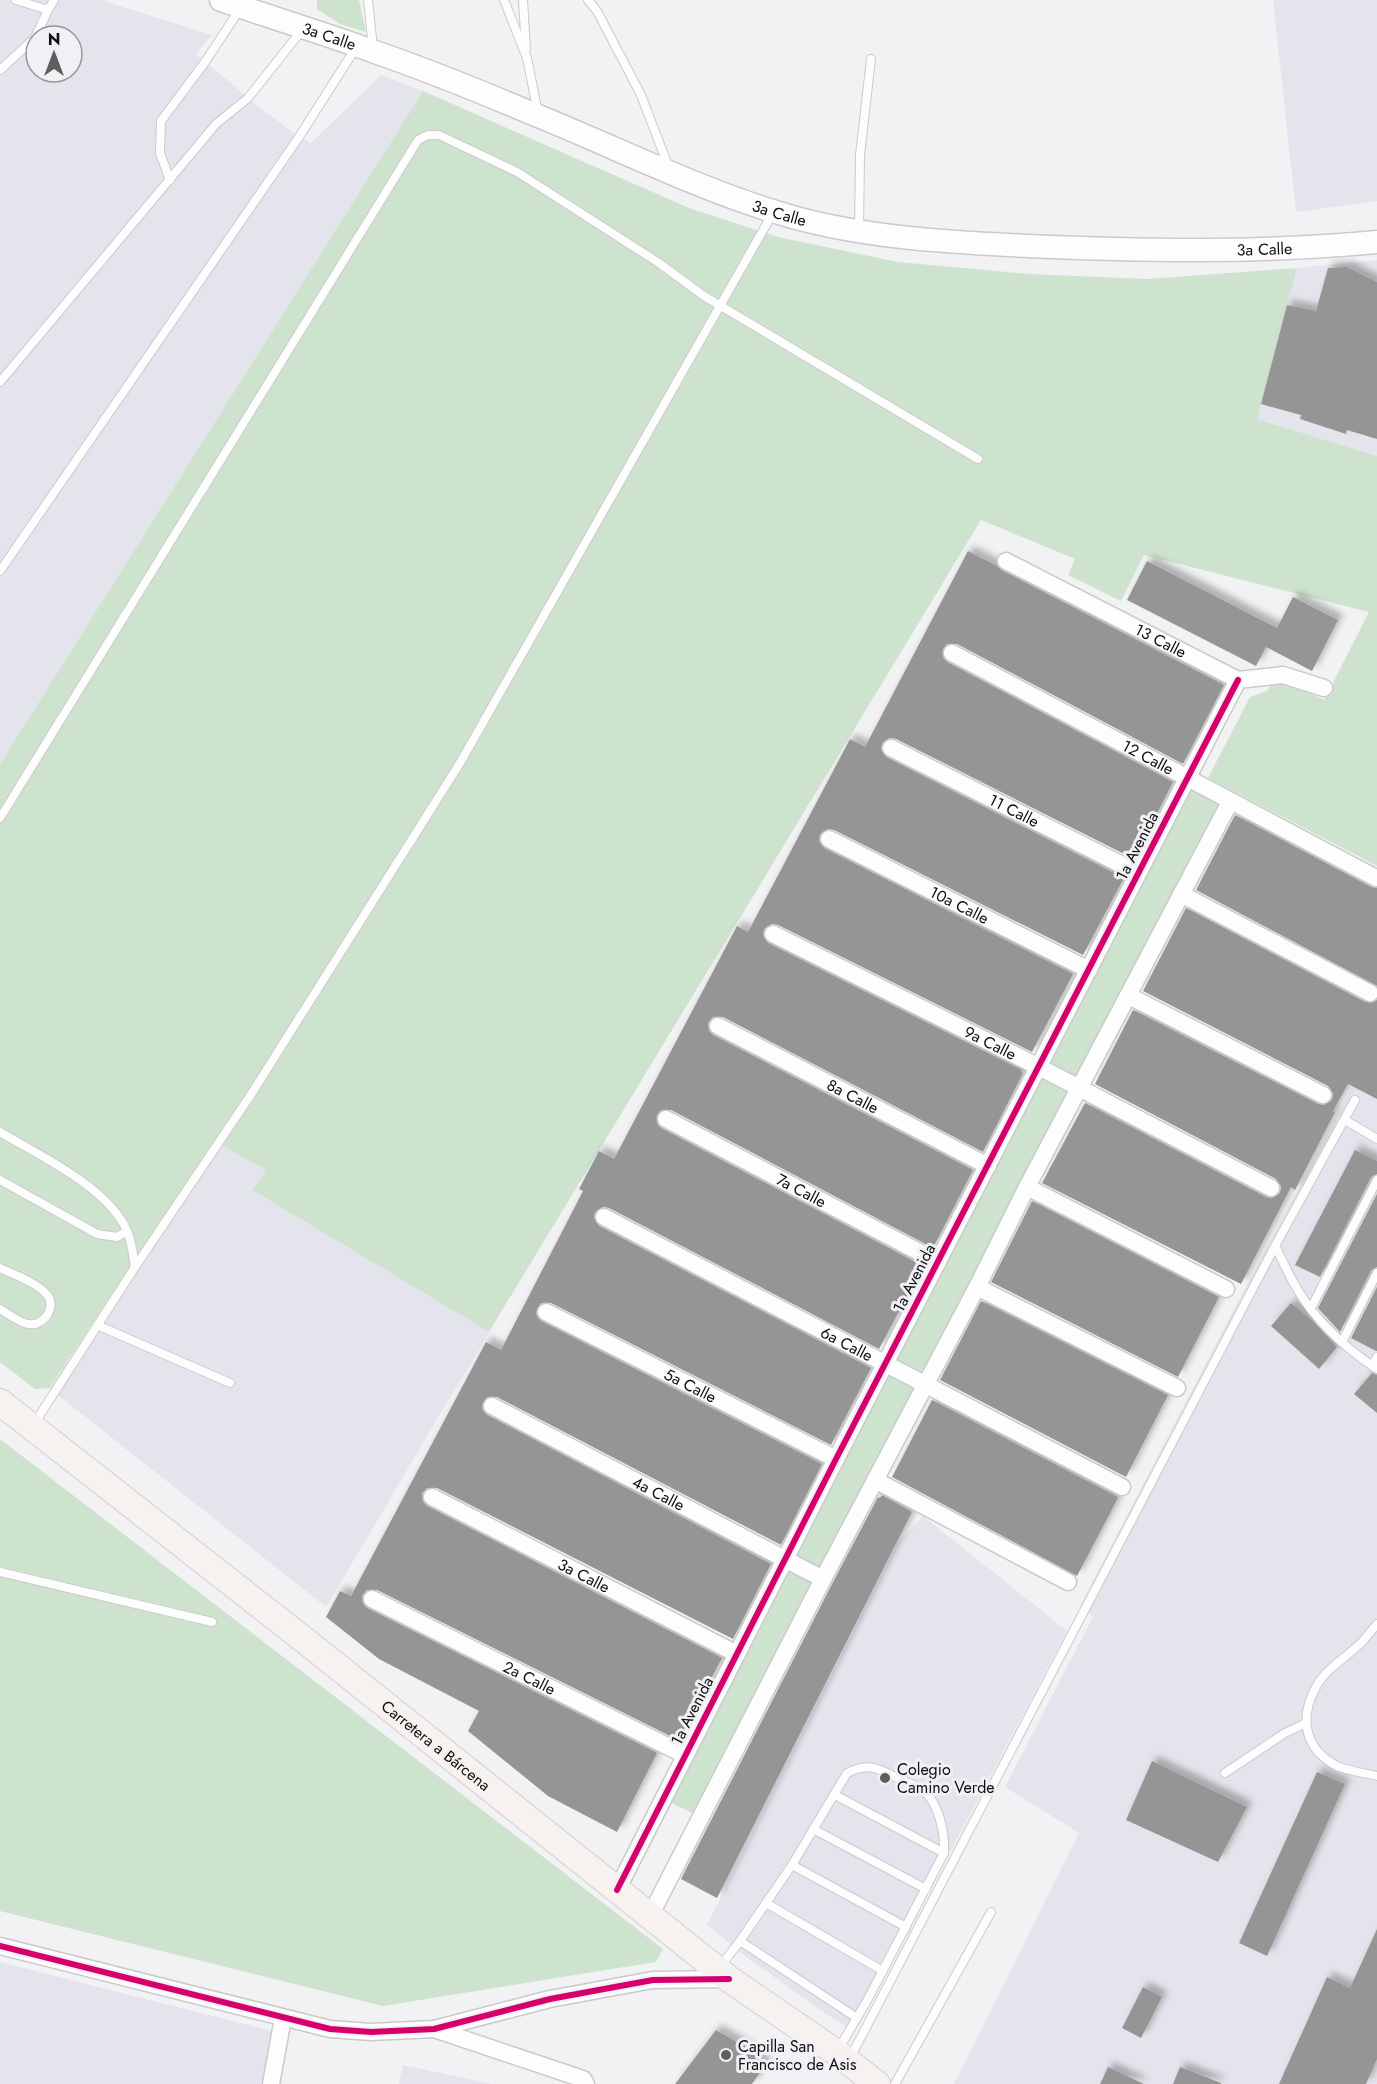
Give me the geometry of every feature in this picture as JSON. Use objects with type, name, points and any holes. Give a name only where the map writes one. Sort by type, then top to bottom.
[{"type":"main road","name":"3a Calle","points":[[231,3],[366,48],[539,116],[731,198],[825,224],[859,231],[985,243],[1106,249],[1263,249],[1377,242]]},
{"type":"main road","name":"Carretera a Bárcena","points":[[0,1402],[308,1643],[723,1975],[877,2084]]},
{"type":"street","name":"13 Calle","points":[[1006,561],[1238,680]]},
{"type":"street","name":"12 Calle","points":[[952,652],[1376,878]]},
{"type":"street","points":[[1238,680],[1283,675],[1324,688]]},
{"type":"street","name":"1a Avenida","points":[[616,1890],[1238,680]]},
{"type":"street","name":"11 Calle","points":[[891,748],[1138,873]]},
{"type":"street","points":[[650,1916],[823,1579],[978,1287],[1026,1187],[1230,802]]},
{"type":"street","name":"10a Calle","points":[[829,839],[1089,970]]},
{"type":"street","points":[[1181,894],[1370,993]]},
{"type":"street","name":"9a Calle","points":[[773,934],[1039,1067],[1270,1188]]},
{"type":"street","points":[[1129,996],[1323,1095]]},
{"type":"street","name":"8a Calle","points":[[718,1026],[988,1166]]},
{"type":"street","name":"7a Calle","points":[[666,1119],[938,1262]]},
{"type":"street","points":[[1026,1187],[1226,1289]]},
{"type":"street","name":"6a Calle","points":[[604,1217],[1122,1487]]},
{"type":"street","points":[[978,1287],[1177,1389]]},
{"type":"street","name":"5a Calle","points":[[546,1312],[836,1460]]},
{"type":"street","name":"4a Calle","points":[[492,1406],[823,1579]]},
{"type":"street","points":[[875,1480],[1068,1582]]},
{"type":"street","name":"3a Calle","points":[[432,1497],[736,1654]]},
{"type":"street","name":"2a Calle","points":[[372,1599],[685,1755]]},
{"type":"street","points":[[0,1946],[330,2030],[371,2032],[434,2029],[550,1999],[653,1980],[723,1975]]},
{"type":"street","points":[[271,2084],[283,2018]]},
{"type":"street","points":[[434,2029],[583,2079],[586,2084]]},
{"type":"lane","points":[[16,0],[48,10]]},
{"type":"lane","points":[[42,24],[54,0]]},
{"type":"lane","points":[[0,572],[294,145],[366,48],[368,0]]},
{"type":"lane","points":[[504,0],[527,58]]},
{"type":"lane","points":[[523,0],[527,58],[539,116]]},
{"type":"lane","points":[[588,0],[597,11],[641,95],[671,174]]},
{"type":"lane","points":[[170,180],[160,153],[161,121],[205,62],[231,3]]},
{"type":"lane","points":[[0,382],[216,124],[248,98],[303,28]]},
{"type":"lane","points":[[0,70],[24,47]]},
{"type":"lane","points":[[859,231],[860,155],[871,59]]},
{"type":"lane","points":[[0,818],[418,140],[428,135],[439,135],[517,172],[722,306],[978,459]]},
{"type":"lane","points":[[33,1426],[135,1267],[250,1096],[460,763],[774,211]]},
{"type":"lane","points":[[842,2058],[1355,1100]]},
{"type":"lane","points":[[1345,1120],[1377,1139]]},
{"type":"lane","points":[[0,1132],[84,1183],[117,1215],[127,1231],[135,1267]]},
{"type":"lane","points":[[1311,1308],[1377,1179]]},
{"type":"lane","points":[[0,1180],[97,1234],[117,1238],[127,1231]]},
{"type":"lane","points":[[1275,1246],[1296,1288],[1342,1342],[1375,1368],[1377,1357]]},
{"type":"lane","points":[[0,1268],[37,1287],[49,1297],[51,1304],[42,1322],[34,1324],[26,1324],[0,1310]]},
{"type":"lane","points":[[1342,1342],[1377,1273]]},
{"type":"lane","points":[[97,1326],[230,1383]]},
{"type":"lane","points":[[0,1572],[212,1622]]},
{"type":"lane","points":[[1377,1624],[1362,1642],[1330,1670],[1316,1686],[1306,1723],[1311,1744],[1324,1757],[1337,1766],[1377,1776]]},
{"type":"lane","points":[[1226,1773],[1285,1733],[1306,1723]]},
{"type":"lane","points":[[723,1975],[740,1941],[792,1865],[847,1773],[859,1767],[875,1767],[923,1790],[937,1810],[945,1836],[944,1853],[857,2018],[842,2058]]},
{"type":"lane","points":[[835,1795],[944,1853]]},
{"type":"lane","points":[[813,1829],[926,1888]]},
{"type":"lane","points":[[792,1865],[906,1927]]},
{"type":"lane","points":[[766,1903],[883,1971]]},
{"type":"lane","points":[[895,2084],[991,1912]]},
{"type":"lane","points":[[740,1941],[857,2018]]},
{"type":"shaded area","points":[[0,0],[101,0],[212,35],[196,54],[258,106],[299,137],[311,143],[381,75],[423,91],[0,764]]},
{"type":"shaded area","points":[[1273,0],[1377,0],[1377,201],[1296,212]]},
{"type":"shaded area","points":[[1377,260],[1377,456],[1257,419],[1297,268]]},
{"type":"shaded area","points":[[1377,1041],[1377,2084],[954,2084],[1079,1833],[1005,1787],[1093,1617],[1080,1606],[1236,1305]]},
{"type":"shaded area","points":[[214,1141],[266,1170],[252,1190],[489,1332],[326,1607],[49,1388]]},
{"type":"shaded area","name":"Colegio Camino Verde","points":[[923,1516],[1067,1631],[855,2032],[749,1959],[707,1925],[898,1542]]},
{"type":"shaded area","points":[[0,1962],[276,2032],[264,2084],[0,2084]]},
{"type":"shaded area","points":[[403,2065],[492,2084],[399,2084]]},
{"type":"green space","points":[[317,0],[359,0],[366,32],[340,24],[317,9]]},
{"type":"green space","points":[[423,91],[689,208],[778,237],[898,262],[1029,274],[1148,279],[1297,268],[1257,419],[1377,456],[1377,866],[1208,778],[1250,697],[1267,691],[1276,676],[1324,700],[1369,612],[1144,555],[1121,601],[1068,575],[1075,559],[981,520],[489,1332],[252,1190],[266,1170],[214,1141],[49,1388],[35,1389],[0,1362],[0,764]]},
{"type":"green space","points":[[1188,778],[1230,802],[701,1817],[663,1799]]},
{"type":"green space","points":[[0,1439],[663,1949],[656,1962],[383,2006],[0,1911]]},
{"type":"building","points":[[1347,267],[1377,282],[1377,439],[1347,430],[1346,434],[1300,419],[1301,415],[1261,404],[1287,305],[1316,311],[1328,268]]},
{"type":"building","points":[[968,551],[1224,685],[1183,764],[957,644],[947,644],[943,649],[943,658],[947,662],[1173,782],[1134,859],[896,739],[890,738],[882,743],[881,749],[886,757],[1124,878],[1083,955],[834,830],[828,829],[820,834],[819,840],[824,848],[1073,974],[1032,1052],[778,925],[772,924],[764,929],[763,935],[768,943],[1022,1070],[1023,1073],[983,1152],[723,1017],[713,1017],[708,1022],[709,1031],[713,1035],[973,1170],[933,1248],[671,1110],[661,1110],[657,1115],[657,1124],[661,1128],[923,1266],[879,1349],[609,1208],[603,1207],[595,1212],[594,1218],[599,1226],[871,1368],[831,1445],[551,1303],[541,1303],[536,1312],[541,1321],[822,1464],[781,1545],[497,1397],[487,1397],[482,1406],[487,1415],[771,1564],[733,1639],[437,1488],[427,1488],[422,1493],[423,1502],[427,1506],[722,1658],[678,1740],[377,1590],[367,1590],[362,1595],[363,1604],[367,1608],[657,1753],[617,1832],[548,1796],[468,1731],[479,1711],[379,1659],[326,1617],[340,1591],[351,1596],[486,1342],[501,1350],[583,1191],[579,1189],[599,1151],[614,1159],[737,926],[748,932],[850,739],[865,747]]},
{"type":"building","points":[[1147,561],[1277,628],[1293,597],[1338,620],[1312,671],[1266,647],[1256,666],[1127,600]]},
{"type":"building","points":[[1235,815],[1371,887],[1377,888],[1377,986],[1196,890]]},
{"type":"building","points":[[1186,908],[1365,1002],[1371,1003],[1377,1000],[1377,1099],[1348,1084],[1295,1190],[1291,1187],[1241,1284],[1042,1183],[1085,1103],[1266,1197],[1272,1198],[1280,1193],[1281,1187],[1276,1179],[1095,1084],[1133,1010],[1318,1104],[1324,1105],[1332,1100],[1333,1094],[1328,1086],[1143,991]]},
{"type":"building","points":[[1355,1150],[1377,1161],[1377,1174],[1371,1177],[1320,1277],[1295,1265]]},
{"type":"building","points":[[1377,1194],[1377,1267],[1371,1270],[1340,1332],[1318,1308]]},
{"type":"building","points":[[1032,1201],[1219,1297],[1178,1377],[991,1282]]},
{"type":"building","points":[[1377,1287],[1377,1351],[1376,1351],[1351,1338]]},
{"type":"building","points":[[981,1301],[1168,1395],[1126,1477],[940,1380]]},
{"type":"building","points":[[1291,1303],[1312,1320],[1337,1347],[1319,1369],[1271,1326]]},
{"type":"building","points":[[1372,1373],[1377,1375],[1377,1413],[1354,1394]]},
{"type":"building","points":[[932,1400],[1118,1498],[1077,1576],[892,1477]]},
{"type":"building","points":[[882,1495],[912,1512],[717,1898],[681,1879],[832,1584],[878,1497]]},
{"type":"building","points":[[1152,1761],[1247,1807],[1218,1862],[1126,1820]]},
{"type":"building","points":[[1317,1772],[1345,1784],[1267,1956],[1239,1943]]},
{"type":"building","points":[[1377,1929],[1377,2059],[1366,2084],[1279,2084],[1327,1977],[1350,1988]]},
{"type":"building","points":[[1143,1987],[1162,1997],[1141,2038],[1122,2028]]},
{"type":"building","name":"Capilla San Francisco de Asis","points":[[716,2030],[744,2046],[766,2064],[752,2084],[675,2084]]},
{"type":"building","points":[[1108,2067],[1144,2084],[1100,2084]]},
{"type":"building","points":[[1180,2067],[1221,2083],[1221,2084],[1173,2084]]},
{"type":"cycle path","points":[[617,1890],[836,1459],[1238,680]]},
{"type":"cycle path","points":[[0,1946],[330,2029],[371,2032],[434,2029],[550,1999],[653,1980],[729,1979]]},
{"type":"place","name":"Colegio Camino Verde","points":[[885,1778]]},
{"type":"place","name":"Capilla San Francisco de Asis","points":[[726,2055]]}]
